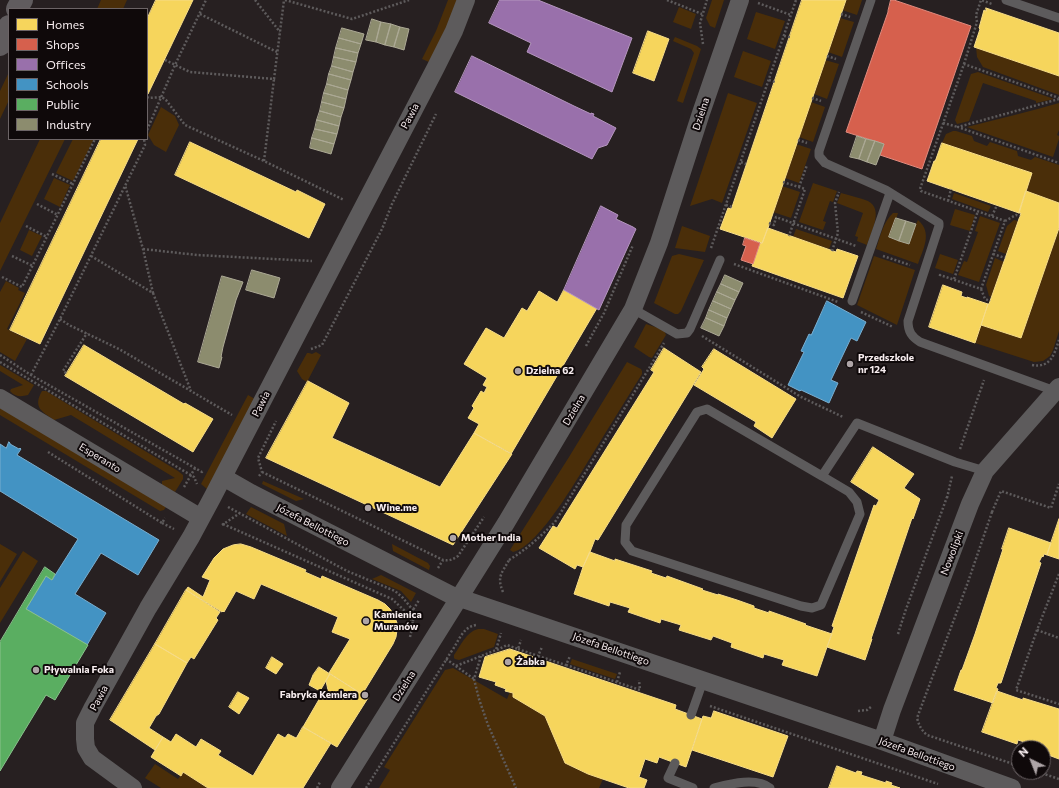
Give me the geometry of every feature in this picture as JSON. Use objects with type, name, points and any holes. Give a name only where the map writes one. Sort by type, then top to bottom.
[{"type":"street","name":"Pawia","points":[[134,788],[92,758],[86,748],[84,739],[85,723],[148,608],[212,498],[435,69],[454,31],[466,0]]},
{"type":"street","name":"Dzielna","points":[[340,788],[510,516],[634,309],[659,243],[701,113],[740,0]]},
{"type":"street","points":[[0,45],[8,28]]},
{"type":"street","name":"Nowolipki","points":[[882,741],[892,710],[970,504],[985,471],[1057,389]]},
{"type":"street","name":"Esperanto","points":[[0,398],[201,518]]},
{"type":"street","name":"Józefa Bellottiego","points":[[223,477],[428,584],[458,598],[882,741],[1012,788]]},
{"type":"lane","points":[[871,0],[819,151],[819,156],[825,163],[890,192],[938,222],[939,226],[908,321],[910,333],[915,338],[920,342],[1057,389]]},
{"type":"lane","points":[[1006,0],[1059,18]]},
{"type":"lane","points":[[852,301],[890,192]]},
{"type":"lane","points":[[634,309],[677,334],[687,333],[720,260]]},
{"type":"lane","points":[[707,409],[822,476],[849,492],[857,502],[860,514],[821,605],[812,608],[801,606],[632,551],[625,542],[626,525],[698,412],[707,409]]},
{"type":"lane","points":[[822,476],[857,423],[955,462],[985,471]]},
{"type":"lane","points":[[691,715],[703,681]]},
{"type":"lane","points":[[675,763],[668,778],[693,788]]},
{"type":"lane","points":[[714,788],[746,782],[758,783],[770,788]]},
{"type":"path","points":[[148,128],[175,65],[206,0]]},
{"type":"path","points":[[255,0],[280,32]]},
{"type":"path","points":[[264,161],[277,52],[285,0],[352,19],[409,0]]},
{"type":"path","points":[[668,0],[702,14]]},
{"type":"path","points":[[703,47],[700,23],[707,0]]},
{"type":"path","points":[[711,248],[796,0]]},
{"type":"path","points":[[757,3],[791,15]]},
{"type":"path","points":[[200,14],[277,52]]},
{"type":"path","points":[[841,14],[852,17]]},
{"type":"path","points":[[976,28],[920,189],[921,191],[1005,221]]},
{"type":"path","points":[[784,36],[790,37]]},
{"type":"path","points":[[827,56],[836,59]]},
{"type":"path","points":[[165,60],[190,72],[274,79]]},
{"type":"path","points":[[964,64],[1059,98]]},
{"type":"path","points":[[769,80],[775,82]]},
{"type":"path","points":[[148,98],[162,97],[185,125],[264,161],[347,202]]},
{"type":"path","points":[[812,98],[822,101]]},
{"type":"path","points":[[958,127],[1059,98]]},
{"type":"path","points":[[306,351],[322,345],[382,229],[392,204],[436,114]]},
{"type":"path","points":[[755,120],[760,122]]},
{"type":"path","points":[[943,123],[1059,162]]},
{"type":"path","points":[[2,277],[22,288],[95,140]]},
{"type":"path","points":[[31,375],[60,319],[145,144],[144,140]]},
{"type":"path","points":[[798,140],[808,144]]},
{"type":"path","points":[[741,162],[746,164]]},
{"type":"path","points":[[52,174],[73,184]]},
{"type":"path","points":[[784,182],[805,189],[789,236]]},
{"type":"path","points":[[125,185],[143,248],[153,293],[191,391]]},
{"type":"path","points":[[948,200],[952,190]]},
{"type":"path","points":[[832,251],[838,233],[835,203],[839,192]]},
{"type":"path","points":[[37,204],[58,215]]},
{"type":"path","points":[[726,205],[732,207]]},
{"type":"path","points":[[992,216],[997,205]]},
{"type":"path","points":[[954,279],[978,212]]},
{"type":"path","points":[[980,289],[1005,221],[1016,215],[1020,216]]},
{"type":"path","points":[[769,224],[774,225],[776,217],[916,267]]},
{"type":"path","points":[[26,226],[47,237]]},
{"type":"path","points":[[586,346],[604,313],[633,245]]},
{"type":"path","points":[[143,248],[197,255],[315,262]]},
{"type":"path","points":[[993,254],[1005,258]]},
{"type":"path","points":[[12,256],[33,266]]},
{"type":"path","points":[[91,256],[153,293]]},
{"type":"path","points":[[753,271],[840,302]]},
{"type":"path","points":[[938,282],[940,275],[954,279],[980,289],[985,299],[990,301]]},
{"type":"path","points":[[856,310],[896,328]]},
{"type":"path","points":[[60,319],[119,349],[232,415]]},
{"type":"path","points":[[690,329],[801,397],[836,414]]},
{"type":"path","points":[[506,596],[500,580],[503,569],[509,560],[540,538],[555,522],[671,330]]},
{"type":"path","points":[[66,373],[63,371],[87,333]]},
{"type":"path","points":[[1026,363],[1038,366],[1049,362],[1054,356],[1059,340]]},
{"type":"path","points":[[0,355],[31,375],[202,472]]},
{"type":"path","points":[[0,362],[194,477],[203,493],[342,568],[395,591],[425,621]]},
{"type":"path","points":[[959,449],[985,378]]},
{"type":"path","points":[[259,478],[262,472],[258,458],[277,419]]},
{"type":"path","points":[[262,472],[443,560],[453,560],[458,556],[488,513]]},
{"type":"path","points":[[896,640],[946,498],[952,475]]},
{"type":"path","points":[[1011,763],[927,734],[922,730],[917,718],[1001,491],[1051,508],[1059,484]]},
{"type":"path","points":[[946,498],[970,504]]},
{"type":"path","points":[[223,524],[392,599],[406,612],[413,624],[422,633]]},
{"type":"path","points":[[504,556],[509,560]]},
{"type":"path","points":[[436,570],[443,560]]},
{"type":"path","points":[[1059,574],[1016,690],[1059,704]]},
{"type":"path","points":[[409,639],[413,624],[413,610],[420,600]]},
{"type":"path","points":[[366,788],[464,631],[473,626],[482,625]]},
{"type":"path","points":[[1037,630],[1059,638]]},
{"type":"path","points":[[496,650],[502,631]]},
{"type":"path","points":[[518,649],[521,642]]},
{"type":"path","points":[[456,666],[507,645],[640,690],[639,680]]},
{"type":"path","points":[[445,648],[451,652]]},
{"type":"path","points":[[538,656],[542,648]]},
{"type":"path","points":[[481,656],[474,678],[479,699],[488,725],[516,788]]},
{"type":"path","points":[[566,665],[569,658]]},
{"type":"path","points":[[446,659],[474,678]]},
{"type":"path","points":[[617,682],[619,675]]},
{"type":"path","points":[[854,710],[860,712],[867,710],[874,704]]},
{"type":"path","points":[[834,748],[943,786]]},
{"type":"path","points":[[317,788],[323,778]]},
{"type":"shaded area","points":[[101,0],[127,0],[123,8],[97,8]]},
{"type":"shaded area","points":[[448,0],[457,0],[444,35],[429,62],[422,59],[436,31]]},
{"type":"shaded area","points":[[712,0],[724,0],[715,28],[710,26],[706,18]]},
{"type":"shaded area","points":[[846,0],[862,0],[857,15],[842,10]]},
{"type":"shaded area","points":[[679,7],[696,14],[691,29],[673,22]]},
{"type":"shaded area","points":[[756,12],[785,21],[775,49],[747,39]]},
{"type":"shaded area","points":[[840,18],[854,22],[842,57],[828,52]]},
{"type":"shaded area","points":[[675,37],[701,49],[683,103],[677,101],[694,53],[691,49],[673,41]]},
{"type":"shaded area","points":[[976,47],[1059,76],[1059,95],[983,67],[977,57]]},
{"type":"shaded area","points":[[743,51],[771,61],[762,87],[734,77]]},
{"type":"shaded area","points":[[825,60],[839,64],[827,99],[814,94]]},
{"type":"shaded area","points":[[978,72],[1054,99],[1036,103],[1036,101],[983,83],[969,121],[957,124],[955,120],[971,74]]},
{"type":"shaded area","points":[[8,74],[8,102],[0,119],[0,91]]},
{"type":"shaded area","points":[[728,93],[757,103],[722,203],[712,199],[690,206]]},
{"type":"shaded area","points":[[811,102],[825,107],[813,142],[799,137]]},
{"type":"shaded area","points":[[1059,103],[1059,130],[1057,135],[1059,136],[1059,139],[1053,157],[967,127],[1036,109]]},
{"type":"shaded area","points":[[161,107],[175,116],[179,125],[166,152],[154,145],[148,135]]},
{"type":"shaded area","points":[[953,131],[972,136],[974,141],[987,146],[990,142],[1017,151],[1018,156],[1031,160],[1035,157],[1059,165],[1059,203],[1026,191],[1032,173],[942,143],[946,134]]},
{"type":"shaded area","points":[[40,140],[65,140],[0,271],[0,223]]},
{"type":"shaded area","points":[[72,140],[94,140],[73,181],[56,173]]},
{"type":"shaded area","points":[[796,144],[811,149],[799,183],[785,178]]},
{"type":"shaded area","points":[[54,178],[70,185],[60,207],[44,199]]},
{"type":"shaded area","points":[[813,183],[837,191],[833,202],[830,201],[823,221],[826,222],[823,230],[799,222]]},
{"type":"shaded area","points":[[782,186],[800,192],[791,218],[773,212]]},
{"type":"shaded area","points":[[841,193],[868,201],[873,205],[876,215],[875,222],[867,245],[857,241],[858,237],[855,236],[863,213],[837,203]]},
{"type":"shaded area","points":[[954,193],[991,206],[988,212],[952,199]]},
{"type":"shaded area","points":[[955,209],[975,215],[970,231],[950,225]]},
{"type":"shaded area","points":[[893,213],[898,213],[890,238],[909,244],[918,220],[923,225],[926,241],[918,264],[876,249],[884,225]]},
{"type":"shaded area","points":[[980,216],[1000,223],[979,282],[958,275],[964,261],[967,262],[978,232],[975,231]]},
{"type":"shaded area","points":[[1014,220],[1018,221],[1006,254],[998,251],[1007,226]]},
{"type":"shaded area","points":[[682,226],[710,236],[705,252],[675,248]]},
{"type":"shaded area","points":[[1059,228],[1059,331],[1050,356],[1043,361],[1034,362],[975,343],[981,325],[1021,338]]},
{"type":"shaded area","points":[[796,229],[832,241],[829,249],[793,237]]},
{"type":"shaded area","points":[[29,230],[42,236],[32,256],[20,250]]},
{"type":"shaded area","points":[[679,254],[704,260],[681,311],[678,314],[675,314],[654,303],[672,256]]},
{"type":"shaded area","points":[[940,254],[958,260],[953,274],[935,268]]},
{"type":"shaded area","points":[[874,256],[915,270],[897,325],[857,305]]},
{"type":"shaded area","points":[[995,258],[1004,262],[991,297],[989,296],[986,285]]},
{"type":"shaded area","points":[[6,281],[19,288],[18,290],[25,293],[7,329],[27,339],[15,361],[0,352],[0,292]]},
{"type":"shaded area","points":[[646,324],[664,330],[666,335],[652,358],[634,347]]},
{"type":"shaded area","points":[[316,352],[321,355],[307,382],[302,379],[297,371],[307,353],[312,354]]},
{"type":"shaded area","points":[[627,362],[641,369],[642,374],[558,508],[535,537],[524,547],[513,552],[510,550]]},
{"type":"shaded area","points":[[0,365],[34,385],[28,395],[18,396],[10,391],[11,389],[23,385],[0,371]]},
{"type":"shaded area","points":[[42,391],[46,391],[178,471],[183,475],[183,479],[175,492],[162,485],[162,481],[175,478],[71,415],[54,420],[45,414],[38,405],[39,396]]},
{"type":"shaded area","points":[[248,395],[255,399],[207,489],[201,484]]},
{"type":"shaded area","points":[[0,404],[167,505],[164,510],[160,511],[0,415]]},
{"type":"shaded area","points":[[263,481],[304,499],[296,501],[262,484]]},
{"type":"shaded area","points":[[251,507],[284,524],[287,536],[246,514]]},
{"type":"shaded area","points":[[0,544],[17,554],[0,582]]},
{"type":"shaded area","points":[[392,544],[428,563],[430,566],[429,570],[393,551]]},
{"type":"shaded area","points":[[23,551],[38,561],[0,623],[0,588]]},
{"type":"shaded area","points":[[381,575],[416,593],[411,602],[401,591],[372,579]]},
{"type":"shaded area","points":[[478,629],[484,629],[498,634],[494,647],[459,660],[455,659],[454,655],[464,639],[470,633]]},
{"type":"shaded area","points":[[572,659],[617,674],[615,679],[570,664]]},
{"type":"shaded area","points":[[453,668],[507,699],[510,692],[513,693],[513,697],[545,716],[565,763],[588,774],[603,779],[599,788],[379,788],[390,770],[384,767],[445,670]]},
{"type":"shaded area","points":[[155,764],[178,779],[183,772],[208,788],[161,788],[145,778]]},
{"type":"building: Homes","points":[[156,0],[193,0],[148,94],[148,17]]},
{"type":"building: Homes","points":[[802,0],[846,0],[762,243],[720,229],[728,208],[731,209],[732,207]]},
{"type":"building: Homes","points":[[986,8],[1059,33],[1059,76],[974,47],[984,10],[986,11]]},
{"type":"building: Homes","points":[[648,31],[669,39],[654,81],[633,73]]},
{"type":"building: Homes","points":[[101,140],[138,140],[40,344],[10,330]]},
{"type":"building: Homes","points":[[190,142],[325,204],[309,238],[175,175]]},
{"type":"building: Homes","points":[[942,143],[1032,173],[1019,213],[927,181]]},
{"type":"building: Homes","points":[[1026,191],[1059,203],[1059,228],[1021,338],[981,325],[1020,216],[1021,213],[1019,213]]},
{"type":"building: Homes","points":[[768,228],[836,252],[837,249],[858,256],[843,298],[752,266],[760,243],[762,243]]},
{"type":"building: Homes","points":[[943,285],[962,292],[961,296],[988,304],[975,343],[929,327]]},
{"type":"building: Homes","name":"Dzielna 62","points":[[564,290],[597,308],[511,454],[474,433],[479,424],[468,418],[474,408],[472,406],[481,391],[484,393],[487,387],[483,385],[487,378],[464,364],[486,328],[504,338],[522,308],[527,311],[539,291],[557,302]]},
{"type":"building: Homes","points":[[84,345],[184,404],[185,403],[213,419],[193,452],[65,376]]},
{"type":"building: Homes","points":[[664,348],[701,372],[598,540],[595,539],[583,567],[577,565],[575,569],[539,548],[553,526],[557,528],[654,372],[651,370]]},
{"type":"building: Homes","points":[[714,349],[796,399],[772,438],[754,426],[756,422],[694,385],[704,369],[702,367]]},
{"type":"building: Homes","points":[[308,381],[349,403],[332,438],[440,487],[474,433],[512,454],[453,545],[266,458]]},
{"type":"building: Homes","points":[[873,447],[914,474],[904,488],[920,499],[913,519],[912,518],[865,660],[827,647],[834,627],[832,626],[874,505],[876,506],[879,500],[851,482]]},
{"type":"building: Homes","points":[[1059,519],[1059,559],[1047,555]]},
{"type":"building: Homes","points":[[1009,528],[1051,543],[1047,555],[1044,554],[1039,562],[1041,563],[1001,683],[998,683],[996,688],[998,689],[993,703],[954,690],[975,634]]},
{"type":"building: Homes","name":"Kamienica Muranów","points":[[241,544],[306,570],[305,572],[321,579],[322,576],[378,600],[390,609],[397,623],[396,637],[363,693],[368,696],[368,698],[329,673],[350,639],[332,632],[338,617],[261,584],[254,599],[236,591],[224,612],[186,590],[188,587],[203,597],[210,580],[202,577],[214,558],[223,549]]},
{"type":"building: Homes","points":[[590,552],[615,561],[615,559],[652,571],[651,573],[666,578],[667,576],[703,589],[702,590],[737,600],[754,606],[754,608],[769,613],[769,611],[832,634],[817,676],[782,665],[784,660],[764,654],[763,658],[731,647],[732,643],[713,636],[711,640],[679,630],[681,625],[661,619],[660,623],[628,612],[630,608],[610,602],[609,606],[574,594],[583,567]]},
{"type":"building: Homes","points":[[186,590],[220,612],[216,618],[218,620],[194,659],[191,657],[187,663],[155,644]]},
{"type":"building: Homes","points":[[155,644],[187,663],[159,714],[156,716],[149,728],[163,737],[155,750],[110,720]]},
{"type":"building: Homes","points":[[510,649],[676,705],[675,709],[702,719],[686,767],[659,757],[657,763],[645,759],[639,777],[647,780],[644,788],[629,788],[588,774],[565,763],[545,716],[513,697],[513,693],[505,691],[506,689],[495,685],[496,682],[479,677],[485,657]]},
{"type":"building: Homes","points":[[272,657],[283,664],[276,674],[266,668]]},
{"type":"building: Homes","points":[[319,667],[330,674],[320,691],[309,685],[313,675]]},
{"type":"building: Homes","points":[[330,674],[368,698],[337,747],[303,727],[321,696],[323,697],[328,690],[326,681]]},
{"type":"building: Homes","points":[[997,691],[1023,700],[1023,698],[1059,709],[1059,759],[1051,756],[1051,740],[1011,740],[1011,742],[982,732]]},
{"type":"building: Homes","points":[[238,692],[249,698],[239,714],[229,707]]},
{"type":"building: Homes","points":[[714,711],[788,736],[773,777],[692,750],[703,716],[711,718]]},
{"type":"building: Homes","points":[[303,727],[331,743],[303,788],[208,788],[183,772],[181,776],[151,757],[163,737],[171,742],[176,734],[196,747],[201,739],[221,751],[218,755],[253,776],[278,734],[285,738],[288,734],[296,738]]},
{"type":"building: Homes","points":[[837,766],[856,773],[857,771],[862,772],[861,775],[886,783],[886,781],[892,783],[891,785],[900,788],[829,788]]},
{"type":"building: Shops","points":[[891,0],[971,26],[922,169],[880,155],[884,144],[846,132]]},
{"type":"building: Shops","points":[[745,238],[760,243],[753,264],[741,260],[746,246],[743,245]]},
{"type":"building: Offices","points":[[500,0],[538,0],[632,38],[612,92],[527,52],[531,43],[489,23]]},
{"type":"building: Offices","points":[[472,56],[574,106],[594,114],[593,116],[616,128],[607,145],[598,148],[592,159],[455,92]]},
{"type":"building: Offices","points":[[601,206],[618,215],[616,219],[636,229],[599,310],[564,290]]},
{"type":"building: Schools","name":"Przedszkole nr 124","points":[[827,301],[866,322],[857,341],[851,338],[831,380],[838,383],[829,403],[788,385],[804,352],[801,351],[809,334],[811,335]]},
{"type":"building: Schools","points":[[9,442],[10,444],[21,449],[17,455],[159,540],[138,575],[101,553],[75,594],[106,613],[87,645],[26,609],[46,576],[52,580],[78,539],[0,491],[0,444],[6,448]]},
{"type":"building: Public","name":"Pływalnia Foka","points":[[45,567],[55,574],[52,580],[46,576],[26,609],[88,645],[55,700],[46,695],[0,771],[0,642]]},
{"type":"building: Industry","points":[[372,19],[381,22],[376,42],[366,40]]},
{"type":"building: Industry","points":[[381,22],[391,24],[385,45],[376,42]]},
{"type":"building: Industry","points":[[391,24],[400,27],[394,47],[385,45]]},
{"type":"building: Industry","points":[[400,27],[409,29],[404,50],[394,47]]},
{"type":"building: Industry","points":[[342,28],[364,34],[361,44],[339,38]]},
{"type":"building: Industry","points":[[339,38],[361,44],[358,53],[336,48]]},
{"type":"building: Industry","points":[[336,48],[358,53],[356,62],[334,57]]},
{"type":"building: Industry","points":[[334,57],[356,62],[353,72],[332,66]]},
{"type":"building: Industry","points":[[332,66],[353,72],[351,80],[329,74]]},
{"type":"building: Industry","points":[[329,74],[351,80],[348,90],[327,84]]},
{"type":"building: Industry","points":[[327,84],[348,90],[346,99],[324,93]]},
{"type":"building: Industry","points":[[324,93],[346,99],[344,108],[322,102]]},
{"type":"building: Industry","points":[[322,102],[344,108],[341,117],[320,111]]},
{"type":"building: Industry","points":[[320,111],[341,117],[339,126],[317,120]]},
{"type":"building: Industry","points":[[317,120],[339,126],[337,134],[315,129]]},
{"type":"building: Industry","points":[[315,129],[337,134],[334,144],[312,138]]},
{"type":"building: Industry","points":[[857,136],[866,139],[859,159],[850,157]]},
{"type":"building: Industry","points":[[312,138],[334,144],[331,154],[310,148]]},
{"type":"building: Industry","points":[[866,139],[875,141],[867,162],[859,159]]},
{"type":"building: Industry","points":[[875,141],[884,144],[876,165],[867,162]]},
{"type":"building: Industry","points":[[896,218],[906,221],[899,241],[889,237]]},
{"type":"building: Industry","points":[[906,221],[916,224],[909,244],[899,241]]},
{"type":"building: Industry","points":[[252,270],[280,278],[274,298],[246,290]]},
{"type":"building: Industry","points":[[725,275],[743,283],[739,292],[721,284]]},
{"type":"building: Industry","points":[[222,276],[243,282],[236,300],[223,347],[219,368],[198,362]]},
{"type":"building: Industry","points":[[721,284],[739,292],[735,300],[717,292]]},
{"type":"building: Industry","points":[[717,292],[735,300],[731,309],[713,301]]},
{"type":"building: Industry","points":[[713,301],[731,309],[727,318],[709,310]]},
{"type":"building: Industry","points":[[709,310],[727,318],[724,326],[706,318]]},
{"type":"building: Industry","points":[[706,318],[724,326],[719,336],[701,328]]},
{"type":"place","name":"Przedszkole nr 124","points":[[850,364]]},
{"type":"place","name":"Dzielna 62","points":[[518,371]]},
{"type":"place","name":"Wine.me","points":[[368,508]]},
{"type":"place","name":"Mother India","points":[[453,538]]},
{"type":"place","name":"Kamienica Muranów","points":[[366,621]]},
{"type":"place","name":"Żabka","points":[[508,662]]},
{"type":"place","name":"Pływalnia Foka","points":[[36,670]]},
{"type":"place","name":"Fabryka Kemlera","points":[[365,695]]}]
